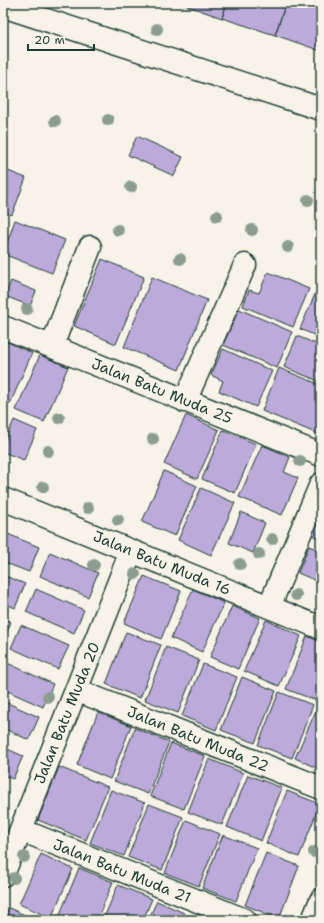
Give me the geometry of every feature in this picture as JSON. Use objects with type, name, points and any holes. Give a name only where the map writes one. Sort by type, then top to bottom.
[{"type":"street","points":[[3,6],[321,109]]},
{"type":"street","points":[[52,346],[90,247]]},
{"type":"street","points":[[185,401],[245,265]]},
{"type":"street","name":"Jalan Batu Muda 25","points":[[3,327],[321,455]]},
{"type":"street","points":[[269,607],[321,484]]},
{"type":"street","name":"Jalan Batu Muda 16","points":[[3,499],[321,628]]},
{"type":"street","name":"Jalan Batu Muda 20","points":[[3,875],[131,551]]},
{"type":"street","name":"Jalan Batu Muda 22","points":[[76,690],[321,788]]},
{"type":"street","name":"Jalan Batu Muda 21","points":[[20,830],[245,920]]},
{"type":"street","points":[[313,920],[321,900]]},
{"type":"building","points":[[179,3],[227,3],[222,18]]},
{"type":"building","points":[[227,3],[286,3],[275,35],[222,18]]},
{"type":"building","points":[[286,3],[321,3],[321,51],[275,35]]},
{"type":"building","points":[[137,136],[183,157],[174,176],[128,155]]},
{"type":"building","points":[[3,169],[26,178],[12,215],[3,212]]},
{"type":"building","points":[[15,220],[65,240],[52,273],[3,254]]},
{"type":"building","points":[[102,259],[144,277],[116,344],[74,326]]},
{"type":"building","points":[[268,272],[309,289],[293,327],[243,306],[249,290],[259,293]]},
{"type":"building","points":[[152,277],[207,300],[179,370],[124,347]]},
{"type":"building","points":[[11,281],[36,291],[30,306],[5,296]]},
{"type":"building","points":[[319,285],[321,286],[321,338],[300,329]]},
{"type":"building","points":[[239,309],[292,332],[277,368],[223,345]]},
{"type":"building","points":[[297,336],[321,346],[321,382],[284,367]]},
{"type":"building","points":[[3,340],[32,353],[10,404],[3,401]]},
{"type":"building","points":[[223,349],[272,371],[256,407],[219,391],[223,381],[211,375]]},
{"type":"building","points":[[40,355],[68,367],[44,422],[16,410]]},
{"type":"building","points":[[279,368],[321,385],[321,427],[318,434],[262,411]]},
{"type":"building","points":[[3,410],[8,413],[3,424]]},
{"type":"building","points":[[186,415],[219,430],[197,479],[164,464]]},
{"type":"building","points":[[14,420],[37,430],[24,460],[3,452],[3,445]]},
{"type":"building","points":[[223,430],[256,444],[235,493],[202,479]]},
{"type":"building","points":[[262,445],[290,457],[284,472],[298,478],[282,515],[239,497]]},
{"type":"building","points":[[164,471],[197,486],[175,536],[142,522]]},
{"type":"building","points":[[201,488],[235,503],[211,555],[178,540]]},
{"type":"building","points":[[321,506],[321,539],[309,534]]},
{"type":"building","points":[[241,512],[265,523],[253,553],[229,543]]},
{"type":"building","points":[[3,532],[39,547],[29,572],[3,562]]},
{"type":"building","points":[[309,546],[321,551],[321,583],[298,573]]},
{"type":"building","points":[[50,552],[98,573],[88,597],[40,576]]},
{"type":"building","points":[[3,575],[25,584],[15,608],[3,602]]},
{"type":"building","points":[[144,576],[181,591],[161,639],[124,623]]},
{"type":"building","points":[[36,589],[84,610],[74,633],[26,612]]},
{"type":"building","points":[[193,589],[224,603],[202,652],[171,638]]},
{"type":"building","points":[[232,606],[260,618],[238,669],[210,657]]},
{"type":"building","points":[[3,618],[11,622],[3,641]]},
{"type":"building","points":[[266,620],[301,636],[279,686],[244,671]]},
{"type":"building","points":[[21,625],[69,646],[58,669],[11,648]]},
{"type":"building","points":[[126,632],[161,645],[140,698],[106,684]]},
{"type":"building","points":[[307,636],[321,642],[320,702],[286,689]]},
{"type":"building","points":[[166,647],[199,660],[178,713],[145,700]]},
{"type":"building","points":[[5,662],[53,684],[43,707],[3,689],[3,667]]},
{"type":"building","points":[[203,664],[237,677],[216,730],[182,716]]},
{"type":"building","points":[[242,677],[276,691],[255,743],[221,730]]},
{"type":"building","points":[[279,692],[313,705],[292,758],[258,745]]},
{"type":"building","points":[[3,701],[39,717],[29,740],[3,728]]},
{"type":"building","points":[[318,706],[321,707],[321,770],[295,758]]},
{"type":"building","points":[[98,712],[131,726],[110,779],[77,765]]},
{"type":"building","points":[[135,728],[169,742],[148,794],[114,781]]},
{"type":"building","points":[[171,743],[205,756],[184,809],[150,796]]},
{"type":"building","points":[[3,747],[23,756],[13,779],[3,775]]},
{"type":"building","points":[[209,759],[243,773],[222,825],[188,812]]},
{"type":"building","points":[[59,767],[108,787],[86,840],[38,820]]},
{"type":"building","points":[[248,775],[282,788],[261,841],[227,827]]},
{"type":"building","points":[[111,790],[145,803],[124,856],[90,843]]},
{"type":"building","points":[[287,791],[320,804],[299,857],[266,843]]},
{"type":"building","points":[[149,804],[183,817],[162,870],[128,857]]},
{"type":"building","points":[[186,820],[220,834],[199,886],[165,873]]},
{"type":"building","points":[[223,835],[257,848],[236,901],[202,888]]},
{"type":"building","points":[[266,853],[299,866],[279,919],[245,905]]},
{"type":"building","points":[[41,854],[73,869],[51,918],[19,904]]},
{"type":"building","points":[[79,868],[113,882],[97,920],[60,920],[58,919]]},
{"type":"building","points":[[118,885],[152,899],[143,920],[103,920]]},
{"type":"building","points":[[157,901],[184,913],[181,920],[148,920]]},
{"type":"building","points":[[9,908],[36,920],[4,920]]}]
